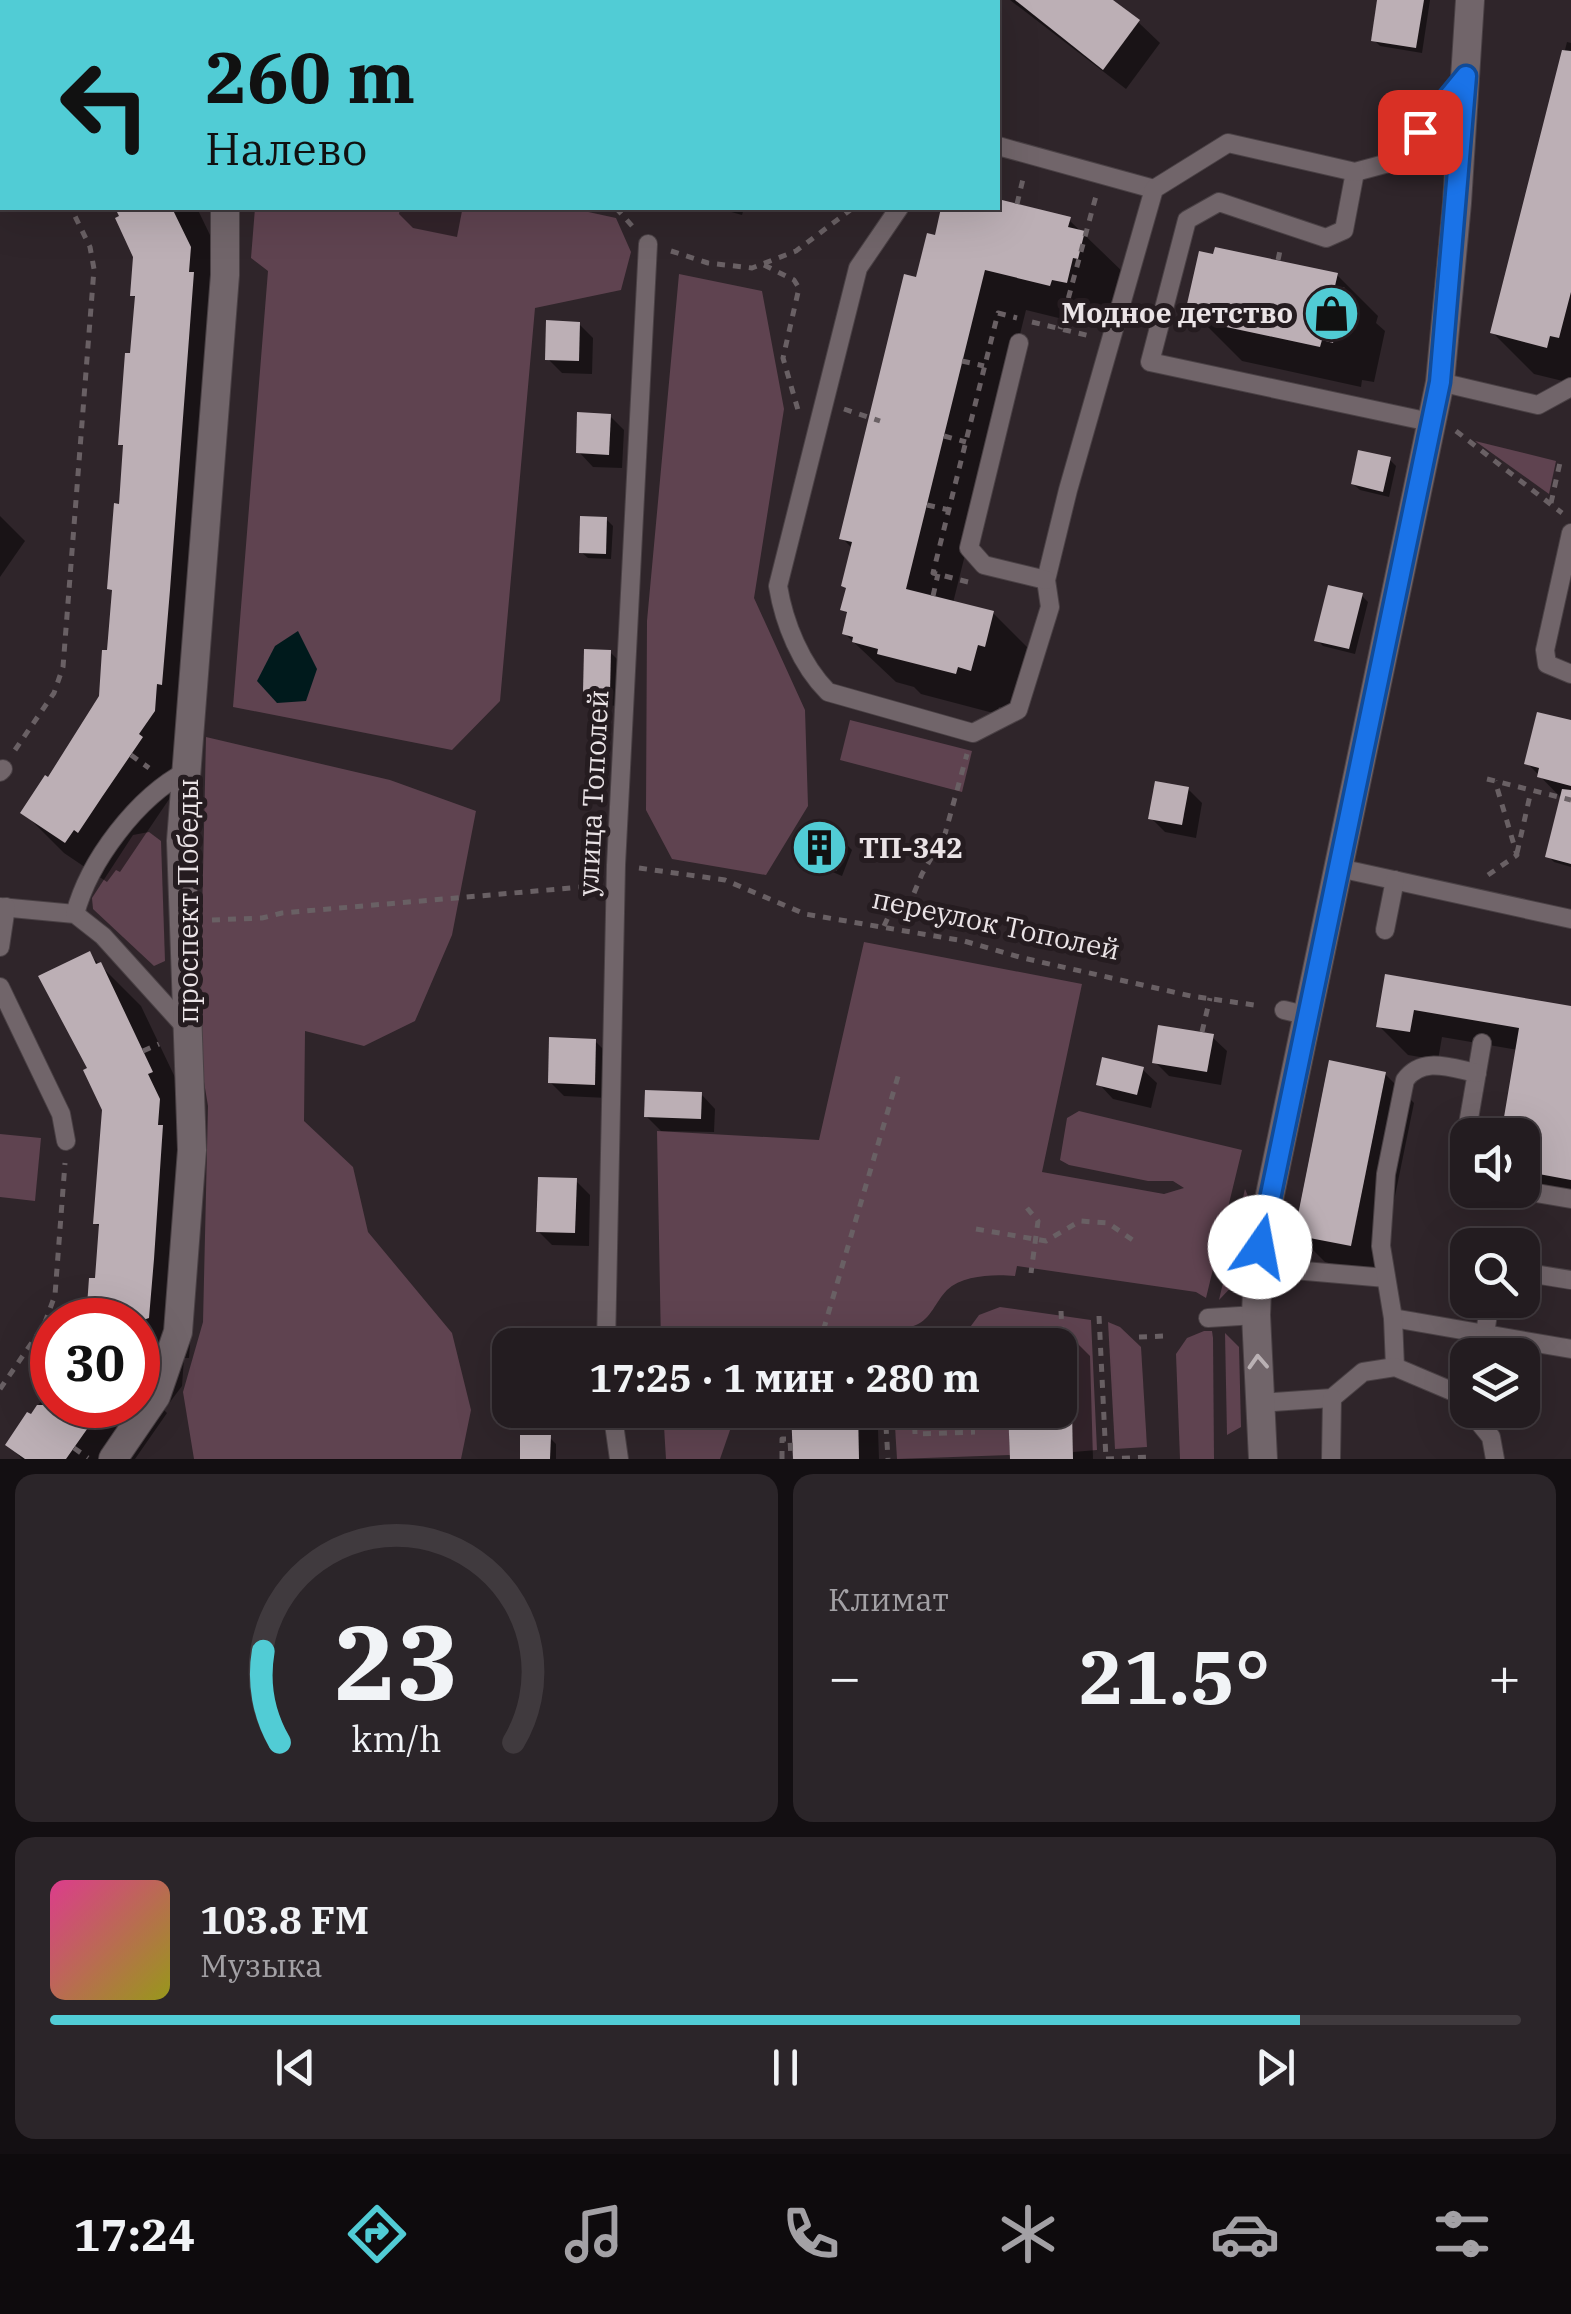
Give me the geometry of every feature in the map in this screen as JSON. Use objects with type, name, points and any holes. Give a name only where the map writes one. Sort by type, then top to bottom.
[{"type":"street","points":[[1263,1459],[1256,1316],[1260,1247],[1297,1013],[1339,868],[1435,403],[1470,0]]},
{"type":"street","name":"проспект Победы","points":[[113,1459],[156,1396],[178,1332],[192,1150],[182,841],[224,298],[224,210]]},
{"type":"lane","points":[[898,210],[858,268],[778,586],[782,614],[814,679],[828,692],[973,732],[1018,710],[1050,608],[1046,580],[1154,189],[1228,143],[1355,172],[1396,160],[1466,76]]},
{"type":"lane","points":[[1000,147],[1154,189]]},
{"type":"lane","points":[[1355,172],[1344,230],[1326,238],[1219,202],[1188,220],[1150,362],[1435,403],[1538,406],[1571,387]]},
{"type":"lane","name":"улица Тополей","points":[[606,1328],[616,864],[648,244]]},
{"type":"lane","points":[[1019,343],[969,548],[984,566],[1046,580]]},
{"type":"lane","points":[[1571,532],[1545,650],[1547,664],[1571,674]]},
{"type":"lane","points":[[75,914],[82,887],[133,812],[168,781],[187,771]]},
{"type":"lane","points":[[1339,868],[1571,919]]},
{"type":"lane","points":[[1386,930],[1395,880]]},
{"type":"lane","points":[[0,946],[3,907],[75,914],[103,936],[188,1030]]},
{"type":"lane","points":[[0,987],[60,1114],[66,1142]]},
{"type":"lane","points":[[1469,1118],[1482,1043]]},
{"type":"lane","points":[[1394,1367],[1393,1318],[1381,1246],[1386,1174],[1404,1080],[1413,1068],[1427,1064],[1477,1073]]},
{"type":"lane","points":[[1540,1194],[1571,1199]]},
{"type":"lane","points":[[1258,1267],[1386,1278]]},
{"type":"lane","points":[[1540,1275],[1571,1280]]},
{"type":"lane","points":[[1208,1318],[1256,1316]]},
{"type":"lane","points":[[1393,1318],[1571,1349]]},
{"type":"lane","points":[[1484,1334],[1487,1318]]},
{"type":"lane","points":[[1260,1403],[1332,1398],[1363,1372],[1394,1367],[1450,1390]]},
{"type":"lane","points":[[1332,1398],[1332,1459]]},
{"type":"lane","points":[[615,1428],[620,1459]]},
{"type":"lane","points":[[1484,1428],[1491,1437],[1496,1459]]},
{"type":"path","points":[[1060,329],[1102,174]]},
{"type":"path","points":[[1017,204],[1023,179]]},
{"type":"path","points":[[1,771],[54,693],[63,668],[94,269],[90,247],[72,210]]},
{"type":"path","points":[[618,210],[648,244],[708,263],[752,268],[796,251],[850,210]]},
{"type":"path","points":[[761,264],[794,280],[799,288],[783,358],[802,420],[817,426]]},
{"type":"path","points":[[1070,332],[1086,336]]},
{"type":"path","points":[[962,362],[984,366]]},
{"type":"path","points":[[823,402],[880,420]]},
{"type":"path","points":[[1435,403],[1458,414],[1455,430],[1562,513]]},
{"type":"path","points":[[944,436],[966,442]]},
{"type":"path","points":[[1551,503],[1561,458]]},
{"type":"path","points":[[927,504],[949,510]]},
{"type":"path","points":[[933,596],[938,574]]},
{"type":"path","points":[[884,926],[890,913],[910,905],[945,834],[973,732]]},
{"type":"path","points":[[131,755],[141,762]]},
{"type":"path","points":[[1487,779],[1571,800]]},
{"type":"path","points":[[1495,781],[1517,856]]},
{"type":"path","points":[[1486,877],[1517,856],[1531,790]]},
{"type":"path","name":"переулок Тополей","points":[[616,864],[725,880],[806,914],[964,941],[1023,958],[1297,1013]]},
{"type":"path","points":[[184,920],[262,918],[282,913],[616,885]]},
{"type":"path","points":[[1202,1032],[1210,998]]},
{"type":"path","points":[[143,1051],[152,1047]]},
{"type":"path","points":[[824,1328],[899,1073]]},
{"type":"path","points":[[0,1389],[44,1326],[55,1296],[66,1142]]},
{"type":"path","points":[[1027,1208],[1038,1221],[1032,1273]]},
{"type":"path","points":[[976,1229],[1046,1240],[1080,1221],[1108,1223],[1137,1243]]},
{"type":"path","points":[[1061,1311],[1062,1328]]},
{"type":"path","points":[[1100,1316],[1105,1459],[1152,1457]]},
{"type":"path","points":[[1139,1337],[1165,1336]]},
{"type":"path","points":[[886,1428],[888,1459]]},
{"type":"path","points":[[915,1428],[915,1434],[975,1432]]},
{"type":"path","points":[[782,1459],[782,1440],[790,1439],[791,1459]]},
{"type":"path","points":[[74,1448],[84,1456]]},
{"type":"shaded area","points":[[255,210],[579,210],[616,218],[631,252],[621,290],[535,308],[500,701],[452,750],[233,707],[268,271],[251,258]]},
{"type":"shaded area","points":[[679,274],[762,291],[784,409],[754,598],[805,710],[808,806],[766,875],[672,859],[646,810],[647,621]]},
{"type":"shaded area","points":[[1475,441],[1556,461],[1549,494]]},
{"type":"shaded area","points":[[850,720],[972,751],[962,792],[840,760]]},
{"type":"shaded area","points":[[206,737],[390,780],[476,811],[452,935],[415,1021],[364,1046],[305,1031],[304,1121],[353,1167],[368,1232],[452,1333],[471,1410],[461,1459],[194,1459],[183,1392],[203,1322],[208,1106],[199,1052]]},
{"type":"shaded area","points":[[149,832],[161,841],[165,961],[154,966],[93,909],[92,898],[133,835]]},
{"type":"shaded area","points":[[864,942],[1082,984],[1042,1172],[1164,1194],[1184,1188],[1173,1181],[1148,1181],[1060,1160],[1067,1118],[1079,1111],[1242,1150],[1206,1298],[1196,1292],[1017,1266],[1015,1276],[961,1281],[943,1294],[926,1319],[906,1328],[661,1328],[657,1131],[819,1140]]},
{"type":"shaded area","points":[[0,1134],[41,1138],[35,1201],[0,1197]]},
{"type":"shaded area","points":[[1245,1189],[1250,1201],[1238,1280],[1219,1300]]},
{"type":"shaded area","points":[[1000,1307],[1091,1320],[1097,1450],[1073,1452],[1072,1428],[1077,1428],[1077,1328],[969,1328],[979,1315]]},
{"type":"shaded area","points":[[1108,1322],[1120,1327],[1141,1347],[1147,1447],[1115,1449]]},
{"type":"shaded area","points":[[1212,1331],[1213,1338],[1214,1459],[1180,1459],[1176,1354],[1187,1338]]},
{"type":"shaded area","points":[[1225,1333],[1239,1347],[1241,1427],[1227,1435]]},
{"type":"shaded area","points":[[664,1428],[731,1428],[720,1459],[666,1459]]},
{"type":"shaded area","points":[[895,1428],[1009,1428],[1010,1455],[897,1459]]},
{"type":"water","points":[[298,631],[317,669],[306,701],[277,703],[257,681],[275,646]]},
{"type":"building","points":[[1015,0],[1113,0],[1140,20],[1103,70]]},
{"type":"building","points":[[1377,0],[1424,0],[1416,48],[1371,41]]},
{"type":"building","points":[[1562,50],[1571,51],[1571,292],[1559,338],[1550,336],[1547,348],[1490,333]]},
{"type":"building","points":[[1000,199],[1071,217],[1068,227],[1085,231],[1067,283],[1052,280],[1050,286],[985,270],[906,589],[994,611],[985,647],[978,645],[971,671],[958,667],[956,674],[877,654],[878,649],[852,642],[853,637],[842,634],[847,612],[840,610],[846,588],[841,586],[852,542],[839,539],[904,274],[916,277],[927,233],[935,235],[941,210],[1000,210]]},
{"type":"building","points":[[116,210],[173,210],[191,247],[189,272],[194,272],[162,685],[157,684],[155,711],[139,734],[143,737],[78,833],[74,830],[65,843],[20,813],[45,775],[48,777],[99,696],[102,650],[107,650],[112,590],[107,589],[114,503],[119,504],[123,445],[118,445],[125,353],[130,353],[135,296],[130,296],[133,257],[115,218],[119,216]]},
{"type":"building","points":[[1215,247],[1338,273],[1335,286],[1345,288],[1333,343],[1322,340],[1320,347],[1198,321],[1201,307],[1187,304],[1199,251],[1213,254]]},
{"type":"building","points":[[546,320],[580,322],[579,361],[545,360]]},
{"type":"building","points":[[577,412],[611,414],[609,455],[576,453]]},
{"type":"building","points":[[1358,450],[1391,457],[1383,492],[1351,484]]},
{"type":"building","points":[[580,516],[607,517],[606,554],[579,553]]},
{"type":"building","points":[[1328,585],[1363,593],[1349,649],[1314,641]]},
{"type":"building","points":[[584,649],[611,650],[610,693],[583,692]]},
{"type":"building","points":[[1537,712],[1571,720],[1571,786],[1537,777],[1539,768],[1524,764]]},
{"type":"building","points":[[1155,781],[1189,787],[1182,825],[1148,819]]},
{"type":"building","points":[[1562,789],[1571,790],[1571,864],[1545,857]]},
{"type":"building","name":"ТП-342","points":[[805,825],[847,842],[836,871],[793,854]]},
{"type":"building","points":[[90,951],[96,964],[101,962],[153,1072],[148,1074],[160,1099],[158,1125],[163,1125],[151,1298],[88,1298],[89,1278],[95,1278],[99,1224],[93,1224],[102,1110],[83,1070],[87,1068],[38,976]]},
{"type":"building","points":[[1385,974],[1571,1006],[1571,1180],[1540,1174],[1540,1118],[1504,1118],[1519,1028],[1414,1010],[1410,1032],[1376,1027]]},
{"type":"building","points":[[1158,1025],[1214,1034],[1207,1072],[1152,1063]]},
{"type":"building","points":[[549,1037],[596,1039],[595,1085],[548,1083]]},
{"type":"building","points":[[1102,1057],[1144,1067],[1137,1095],[1096,1085]]},
{"type":"building","points":[[1329,1060],[1386,1072],[1351,1246],[1294,1235]]},
{"type":"building","points":[[645,1090],[702,1092],[701,1119],[644,1117]]},
{"type":"building","points":[[538,1177],[577,1178],[575,1233],[536,1232]]},
{"type":"building","points":[[27,1412],[30,1428],[88,1428],[66,1459],[25,1459],[5,1445]]},
{"type":"building","points":[[792,1428],[858,1428],[859,1459],[793,1459]]},
{"type":"building","points":[[1009,1428],[1072,1428],[1073,1459],[1010,1459]]},
{"type":"building","points":[[520,1435],[551,1435],[550,1459],[520,1459]]},
{"type":"place","name":"Модное детство","points":[[1332,313]]},
{"type":"place","name":"ТП-342","points":[[820,848]]},
{"type":"route","points":[[1260,1247],[1440,382],[1466,76],[1420,132]]}]
